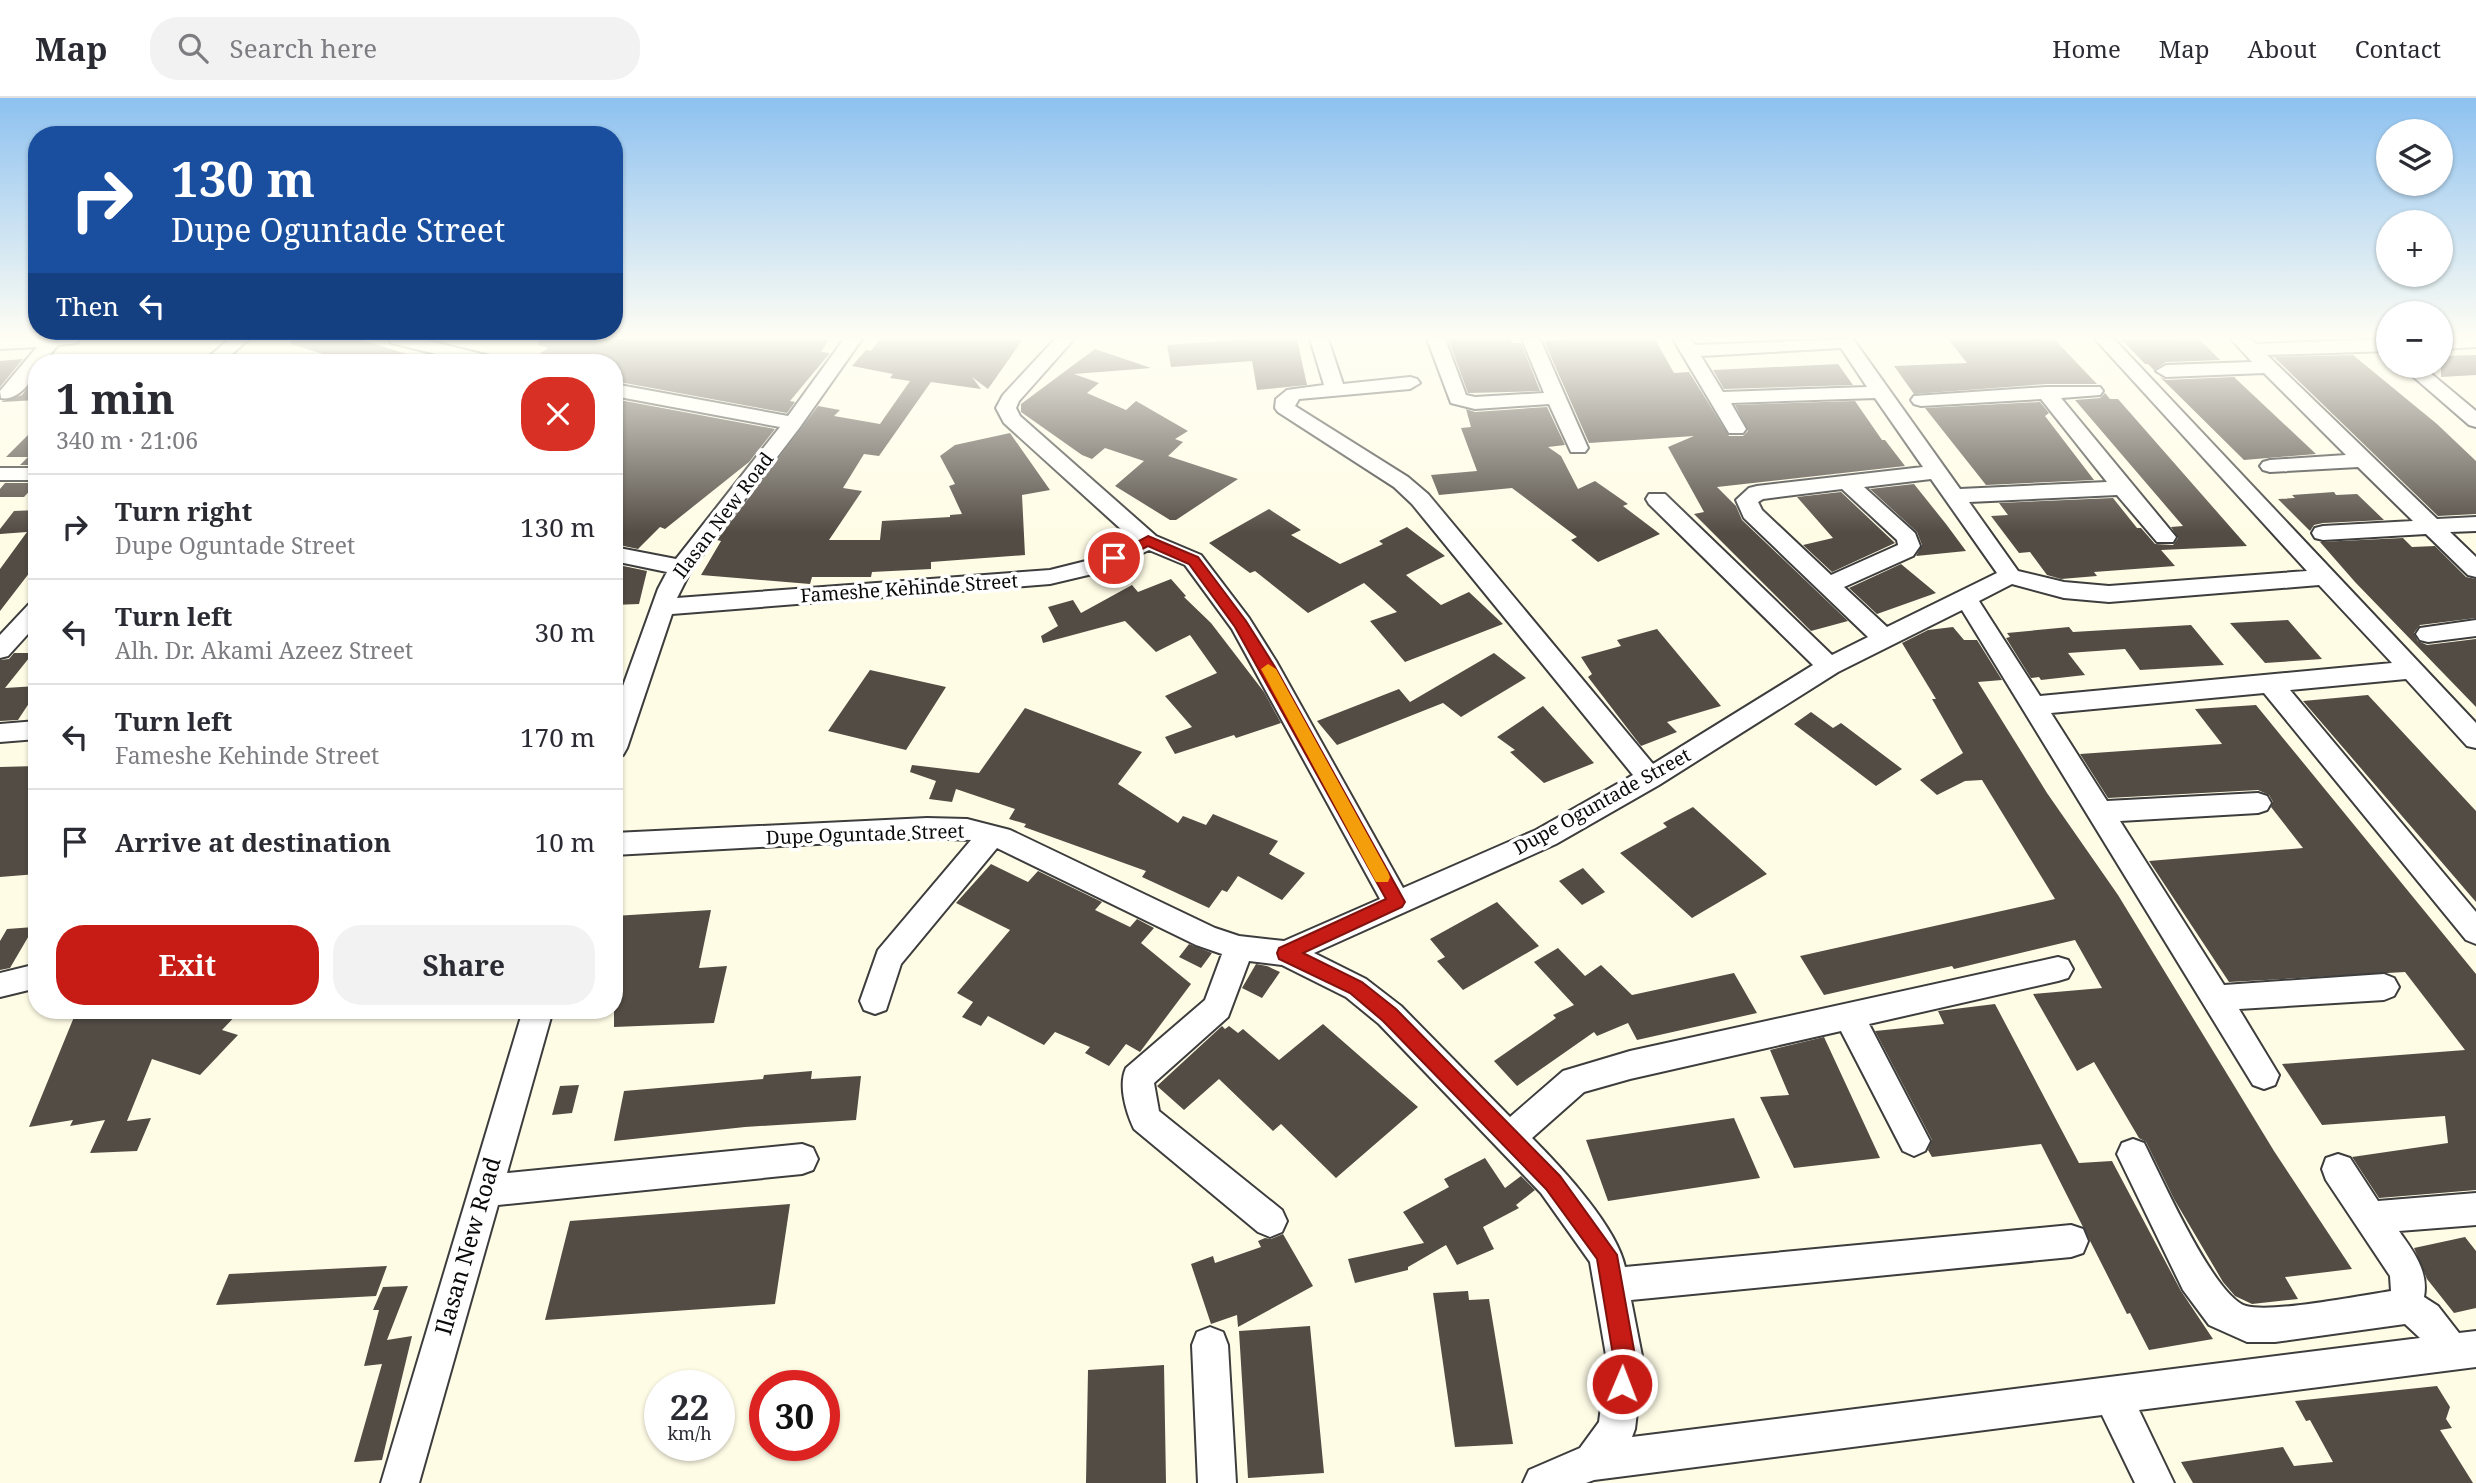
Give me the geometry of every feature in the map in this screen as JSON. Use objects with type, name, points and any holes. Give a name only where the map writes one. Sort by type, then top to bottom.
[{"type":"street","points":[[688,404],[793,423]]},
{"type":"street","name":"Ilasan New Road","points":[[623,710],[681,567],[807,404]]},
{"type":"street","points":[[1008,404],[1006,408],[1011,419],[1148,541],[1193,561],[1241,624],[1267,667],[1396,902]]},
{"type":"street","points":[[1285,404],[1285,408],[1401,482],[1420,499],[1650,778]]},
{"type":"street","points":[[1559,404],[1578,448]]},
{"type":"street","points":[[1721,404],[1736,429]]},
{"type":"street","points":[[1888,404],[2010,576],[2064,590],[2109,594],[2325,577]]},
{"type":"street","points":[[2055,404],[2165,537]]},
{"type":"street","points":[[2164,404],[2476,739]]},
{"type":"street","points":[[2306,404],[2476,570]]},
{"type":"street","points":[[2455,404],[2476,421]]},
{"type":"street","points":[[2270,466],[2364,460]]},
{"type":"street","points":[[1884,638],[1752,513],[1746,500],[1757,493],[1935,471]]},
{"type":"street","points":[[0,474],[28,474]]},
{"type":"street","points":[[1828,585],[1905,551],[1909,546],[1907,538],[1848,482]]},
{"type":"street","points":[[1952,496],[2123,488]]},
{"type":"street","points":[[1657,499],[1829,666]]},
{"type":"street","points":[[2323,534],[2476,524]]},
{"type":"street","name":"Fameshe Kehinde Street","points":[[663,607],[1050,577],[1097,566],[1148,541]]},
{"type":"street","points":[[623,556],[681,567]]},
{"type":"street","name":"Dupe Oguntade Street","points":[[623,844],[927,828],[967,829],[992,835],[1206,937],[1239,948],[1286,953],[1546,837],[1650,778],[1829,666],[2010,576]]},
{"type":"street","points":[[1966,598],[2264,1075]]},
{"type":"street","points":[[0,650],[28,619]]},
{"type":"street","points":[[2428,634],[2476,628]]},
{"type":"street","points":[[2033,706],[2412,670]]},
{"type":"street","points":[[2270,683],[2476,932]]},
{"type":"street","points":[[0,733],[28,731]]},
{"type":"street","points":[[2100,812],[2258,803]]},
{"type":"street","points":[[875,1001],[888,960],[992,835]]},
{"type":"street","points":[[1239,948],[1217,1007],[1137,1078],[1145,1119],[1270,1221]]},
{"type":"street","points":[[1286,953],[1356,988],[1390,1015],[1553,1182],[1606,1255],[1625,1361],[1617,1429],[1593,1461]]},
{"type":"street","points":[[1509,1138],[1574,1081],[1630,1065],[2058,969]]},
{"type":"street","points":[[0,985],[28,978]]},
{"type":"street","points":[[2216,998],[2384,987]]},
{"type":"street","points":[[1849,1016],[1914,1141]]},
{"type":"street","name":"Ilasan New Road","points":[[400,1483],[535,1019]]},
{"type":"street","points":[[2133,1154],[2195,1278],[2221,1313],[2248,1324],[2275,1324],[2413,1308],[2464,1351]]},
{"type":"street","points":[[484,1191],[802,1159]]},
{"type":"street","points":[[2338,1169],[2404,1269],[2409,1285],[2405,1307]]},
{"type":"street","points":[[2372,1217],[2476,1209]]},
{"type":"street","points":[[1612,1285],[2071,1241]]},
{"type":"street","points":[[1210,1345],[1217,1483]]},
{"type":"street","points":[[1542,1483],[1593,1461],[2464,1351]]},
{"type":"street","points":[[2112,1395],[2155,1483]]},
{"type":"building","points":[[623,404],[639,404],[775,429],[749,462],[665,529],[660,527],[638,549],[623,546]]},
{"type":"building","points":[[736,404],[794,404],[787,413]]},
{"type":"building","points":[[894,404],[916,404],[879,456],[864,454],[843,488],[862,491],[829,540],[880,540],[882,521],[962,514],[949,486],[955,484],[940,456],[955,445],[1010,433],[1050,490],[1022,495],[1025,555],[931,562],[931,569],[872,572],[871,577],[812,577],[810,584],[701,575],[721,541],[717,540],[818,406],[840,410],[834,416],[880,424]]},
{"type":"building","points":[[1021,404],[1111,404],[1126,410],[1133,404],[1141,404],[1188,431],[1175,439],[1183,442],[1168,456],[1238,479],[1176,520],[1170,520],[1115,486],[1144,461],[1105,448],[1092,459],[1082,455],[1021,412]]},
{"type":"building","points":[[1572,404],[1709,404],[1729,436],[1743,436],[1748,431],[1735,405],[1857,404],[1882,440],[1885,440],[1905,466],[1717,487],[1736,506],[1742,520],[1848,621],[1811,631],[1694,514],[1704,512],[1668,447],[1694,436],[1589,443]]},
{"type":"building","points":[[2041,404],[2049,413],[2045,416],[2094,480],[1986,485],[1925,408]]},
{"type":"building","points":[[2078,404],[2122,404],[2247,546],[2161,550],[2175,566],[2094,572],[2097,576],[2061,579],[2047,575],[2030,552],[2019,553],[1991,516],[2008,515],[1999,503],[2113,498],[2137,528],[2141,528],[2155,544],[2173,545],[2178,538],[2171,527],[2183,526]]},
{"type":"building","points":[[2187,404],[2262,404],[2316,454],[2244,460]]},
{"type":"building","points":[[2322,404],[2412,404],[2476,461],[2476,514],[2438,516]]},
{"type":"building","points":[[1547,407],[1565,445],[1548,447],[1561,456],[1578,489],[1595,481],[1628,504],[1623,506],[1660,534],[1598,562],[1571,540],[1577,537],[1512,488],[1439,495],[1431,475],[1477,471],[1461,428],[1471,427],[1466,409],[1475,412]]},
{"type":"building","points":[[28,435],[28,457],[6,457]]},
{"type":"building","points":[[28,457],[28,465],[20,465]]},
{"type":"building","points":[[5,483],[28,483],[28,493],[24,497],[0,497],[0,489]]},
{"type":"building","points":[[1914,484],[1966,551],[1916,556],[1922,545],[1917,532],[1870,489]]},
{"type":"building","points":[[1841,492],[1895,543],[1832,572],[1803,545],[1833,538],[1797,497]]},
{"type":"building","points":[[2334,492],[2336,495],[2357,494],[2384,520],[2323,523],[2314,525],[2310,531],[2278,499],[2295,498],[2292,495]]},
{"type":"building","points":[[1269,509],[1301,530],[1291,535],[1340,564],[1383,544],[1379,541],[1407,527],[1445,556],[1406,575],[1441,605],[1469,592],[1503,624],[1405,662],[1370,621],[1397,612],[1364,583],[1308,613],[1255,571],[1250,573],[1209,543]]},
{"type":"building","points":[[28,510],[28,575],[0,611],[0,569],[27,532],[0,534],[0,529],[14,511]]},
{"type":"building","points":[[2403,538],[2412,547],[2435,546],[2466,577],[2476,579],[2476,618],[2420,625],[2414,633],[2418,641],[2427,645],[2476,639],[2476,707],[2320,542]]},
{"type":"building","points":[[1901,564],[1936,593],[1877,614],[1849,588]]},
{"type":"building","points":[[623,566],[647,571],[639,604],[623,605]]},
{"type":"building","points":[[1171,579],[1186,596],[1184,597],[1211,623],[1264,692],[1281,723],[1175,754],[1165,737],[1192,727],[1165,696],[1217,673],[1190,635],[1156,652],[1125,621],[1043,643],[1041,636],[1058,626],[1048,607],[1073,600],[1081,613],[1132,585],[1138,592]]},
{"type":"building","points":[[2288,620],[2322,659],[2265,663],[2230,623]]},
{"type":"building","points":[[2191,625],[2224,665],[2140,670],[2125,649],[2068,653],[2085,675],[2041,680],[2039,677],[2031,678],[2006,638],[2010,637],[2007,633],[2069,627],[2073,632]]},
{"type":"building","points":[[1953,627],[1964,640],[1977,640],[2002,680],[1978,682],[2047,793],[2118,895],[2274,1151],[2352,1269],[2285,1277],[2298,1299],[2252,1304],[2235,1296],[2223,1282],[2174,1199],[2146,1142],[2139,1138],[2094,1062],[2077,1071],[2033,994],[2102,988],[2075,940],[1954,969],[1952,966],[1824,995],[1800,956],[2055,899],[1982,780],[1965,781],[1937,795],[1920,780],[1963,753],[1932,699],[1936,699],[1902,643],[1928,630]]},
{"type":"building","points":[[1657,629],[1721,706],[1667,722],[1677,732],[1641,746],[1588,677],[1592,674],[1581,657],[1621,646],[1617,640]]},
{"type":"building","points":[[14,653],[28,653],[28,659],[5,688],[28,687],[28,705],[18,720],[0,721],[0,660],[9,659]]},
{"type":"building","points":[[1494,653],[1526,678],[1461,717],[1443,703],[1337,745],[1317,721],[1399,689],[1410,702]]},
{"type":"building","points":[[870,670],[946,687],[906,750],[828,731]]},
{"type":"building","points":[[2368,695],[2476,811],[2476,902],[2303,701]]},
{"type":"building","points":[[2256,705],[2476,974],[2476,1190],[2379,1198],[2352,1157],[2448,1143],[2445,1116],[2322,1125],[2282,1064],[2465,1050],[2405,972],[2229,982],[2149,861],[2303,848],[2271,807],[2273,802],[2269,795],[2258,790],[2108,798],[2080,754],[2222,744],[2195,709]]},
{"type":"building","points":[[1543,706],[1594,763],[1544,783],[1510,752],[1515,750],[1497,737]]},
{"type":"building","points":[[1025,708],[1142,752],[1118,784],[1178,823],[1183,816],[1206,825],[1213,814],[1278,841],[1269,854],[1305,873],[1282,900],[1238,876],[1227,892],[1222,890],[1209,908],[1142,877],[1146,871],[1024,827],[1026,824],[1009,819],[1015,809],[956,789],[952,802],[929,799],[936,781],[910,772],[912,765],[979,773]]},
{"type":"building","points":[[1811,712],[1833,728],[1841,723],[1902,769],[1876,786],[1794,724]]},
{"type":"building","points":[[28,766],[28,875],[0,877],[0,767]]},
{"type":"building","points":[[1693,807],[1767,874],[1692,918],[1620,853],[1667,827],[1663,823]]},
{"type":"building","points":[[991,864],[1028,882],[1038,871],[1102,902],[1095,910],[1130,927],[1137,919],[1154,928],[1141,943],[1191,984],[1140,1052],[1126,1044],[1109,1066],[1085,1053],[1090,1047],[1055,1032],[1044,1045],[988,1016],[981,1026],[962,1017],[973,1002],[957,993],[1010,930],[956,903]]},
{"type":"building","points":[[1583,868],[1605,892],[1582,905],[1559,881]]},
{"type":"building","points":[[1497,902],[1539,946],[1463,990],[1437,961],[1445,957],[1430,939]]},
{"type":"building","points":[[711,910],[699,968],[727,966],[714,1023],[614,1027],[614,1019],[623,1019],[623,915]]},
{"type":"building","points":[[28,927],[28,937],[10,968],[0,970],[0,941],[7,929]]},
{"type":"building","points":[[1189,944],[1212,953],[1201,968],[1179,957]]},
{"type":"building","points":[[1558,948],[1585,976],[1601,965],[1632,995],[1734,973],[1757,1013],[1637,1040],[1628,1023],[1597,1036],[1594,1032],[1517,1086],[1494,1061],[1556,1018],[1553,1015],[1574,1005],[1534,962]]},
{"type":"building","points":[[1256,964],[1280,972],[1262,998],[1242,988]]},
{"type":"building","points":[[1995,1004],[2079,1163],[2112,1161],[2181,1291],[2213,1339],[2149,1350],[2130,1313],[2127,1314],[2041,1144],[1932,1157],[1928,1150],[1932,1140],[1875,1031],[1944,1024],[1938,1011]]},
{"type":"building","points":[[73,1019],[232,1019],[222,1030],[238,1035],[200,1075],[152,1059],[127,1121],[151,1118],[137,1151],[90,1153],[105,1120],[70,1126],[73,1120],[29,1127]]},
{"type":"building","points":[[1323,1024],[1418,1107],[1336,1178],[1281,1124],[1273,1131],[1219,1079],[1184,1110],[1157,1086],[1222,1026],[1225,1029],[1229,1026],[1238,1033],[1243,1029],[1279,1060]]},
{"type":"building","points":[[1824,1037],[1880,1158],[1794,1168],[1760,1097],[1789,1095],[1770,1050]]},
{"type":"building","points":[[812,1071],[811,1079],[861,1076],[856,1120],[745,1127],[614,1141],[624,1091],[763,1079],[764,1075]]},
{"type":"building","points":[[579,1085],[572,1113],[552,1115],[560,1086]]},
{"type":"building","points":[[1734,1118],[1760,1178],[1608,1201],[1586,1140]]},
{"type":"building","points":[[1485,1158],[1505,1188],[1521,1176],[1535,1190],[1516,1205],[1519,1208],[1483,1227],[1494,1249],[1457,1265],[1446,1245],[1408,1267],[1408,1270],[1355,1283],[1348,1259],[1424,1243],[1403,1212],[1449,1187],[1444,1179]]},
{"type":"building","points":[[790,1204],[775,1304],[545,1320],[570,1221]]},
{"type":"building","points":[[1283,1234],[1313,1286],[1238,1327],[1237,1315],[1211,1324],[1191,1264],[1213,1256],[1215,1263],[1261,1247],[1258,1241],[1265,1238],[1271,1239]]},
{"type":"building","points":[[2465,1237],[2476,1251],[2476,1308],[2454,1313],[2427,1279],[2414,1248]]},
{"type":"building","points":[[387,1266],[376,1296],[216,1305],[229,1274]]},
{"type":"building","points":[[408,1286],[387,1340],[412,1336],[382,1460],[354,1462],[382,1364],[364,1366],[379,1310],[373,1310],[383,1287]]},
{"type":"building","points":[[1468,1291],[1469,1300],[1489,1299],[1513,1444],[1455,1447],[1433,1293]]},
{"type":"building","points":[[1310,1326],[1324,1473],[1248,1478],[1239,1331]]},
{"type":"building","points":[[1164,1365],[1166,1483],[1086,1483],[1088,1370]]},
{"type":"building","points":[[2437,1386],[2450,1407],[2446,1419],[2452,1428],[2440,1430],[2473,1483],[2193,1483],[2181,1462],[2283,1447],[2294,1466],[2333,1462],[2310,1420],[2306,1421],[2295,1401]]},
{"type":"slow traffic","points":[[1268,669],[1382,877]]},
{"type":"route","points":[[1114,558],[1148,541],[1193,561],[1241,624],[1396,902],[1286,953],[1356,988],[1390,1015],[1553,1182],[1606,1255],[1625,1361],[1622,1384]]}]
